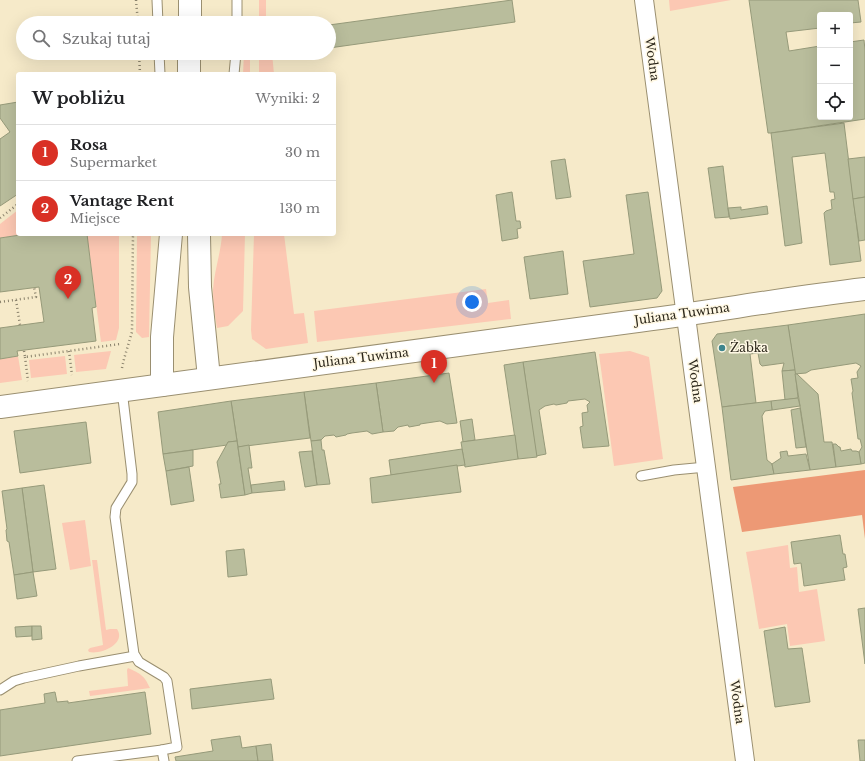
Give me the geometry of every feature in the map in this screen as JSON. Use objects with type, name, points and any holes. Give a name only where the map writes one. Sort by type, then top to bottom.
[{"type":"street","points":[[190,0],[190,16]]},
{"type":"street","name":"Wodna","points":[[644,0],[745,761]]},
{"type":"street","points":[[189,60],[189,72]]},
{"type":"street","points":[[162,385],[162,337],[171,236]]},
{"type":"street","points":[[199,238],[200,287],[209,378]]},
{"type":"street","name":"Juliana Tuwima","points":[[0,407],[650,320],[820,294],[865,289]]},
{"type":"lane","points":[[157,0],[158,16]]},
{"type":"lane","points":[[237,0],[237,16]]},
{"type":"lane","points":[[159,60],[160,72]]},
{"type":"lane","points":[[234,72],[235,60]]},
{"type":"lane","points":[[77,761],[177,747],[167,681],[164,677],[139,662],[134,654],[115,517],[116,508],[132,482],[123,390]]},
{"type":"lane","points":[[641,476],[674,470],[706,467]]},
{"type":"lane","points":[[0,690],[14,681],[24,678],[135,656]]},
{"type":"lane","points":[[162,750],[164,761]]},
{"type":"path","points":[[136,0],[137,16]]},
{"type":"path","points":[[139,60],[140,72]]},
{"type":"path","points":[[0,218],[16,206]]},
{"type":"path","points":[[123,390],[122,364],[132,332],[133,236]]},
{"type":"path","points":[[0,302],[36,297],[34,287]]},
{"type":"path","points":[[16,300],[20,325]]},
{"type":"path","points":[[25,358],[120,344]]},
{"type":"path","points":[[24,351],[29,385]]},
{"type":"path","points":[[69,351],[72,378]]},
{"type":"shaded area","points":[[259,0],[266,0],[266,16],[259,16]]},
{"type":"shaded area","points":[[669,0],[731,0],[670,11]]},
{"type":"shaded area","points":[[244,60],[250,60],[250,72],[243,72]]},
{"type":"shaded area","points":[[259,60],[273,60],[274,72],[259,72]]},
{"type":"shaded area","points":[[16,212],[16,236],[0,238],[0,224]]},
{"type":"shaded area","points":[[87,236],[119,236],[119,328],[116,340],[101,342]]},
{"type":"shaded area","points":[[137,236],[151,236],[149,337],[142,338],[136,332]]},
{"type":"shaded area","points":[[222,236],[245,236],[243,311],[228,326],[217,328],[213,290]]},
{"type":"shaded area","points":[[254,236],[284,236],[294,314],[304,313],[308,343],[266,349],[252,339]]},
{"type":"shaded area","points":[[486,289],[488,303],[509,300],[511,319],[317,342],[314,311]]},
{"type":"shaded area","points":[[111,351],[106,369],[76,372],[74,355]]},
{"type":"shaded area","points":[[630,351],[649,357],[663,459],[614,466],[599,354]]},
{"type":"shaded area","points":[[18,356],[22,380],[0,383],[0,359]]},
{"type":"shaded area","points":[[65,356],[67,374],[31,378],[29,360]]},
{"type":"shaded area","points":[[865,470],[865,539],[862,515],[742,532],[733,487]]},
{"type":"shaded area","points":[[85,520],[91,566],[70,570],[62,523]]},
{"type":"shaded area","points":[[788,545],[790,568],[797,567],[799,592],[817,589],[825,641],[790,646],[787,624],[759,629],[746,552]]},
{"type":"shaded area","points":[[92,560],[97,560],[106,630],[117,629],[119,634],[115,644],[99,652],[89,652],[88,650],[90,648],[103,645]]},
{"type":"shaded area","points":[[128,668],[142,675],[150,688],[90,696],[89,691],[128,686]]},
{"type":"building","points":[[512,0],[515,22],[336,47],[336,24]]},
{"type":"building","points":[[749,0],[858,0],[861,22],[853,23],[853,12],[817,12],[817,28],[786,32],[789,51],[817,46],[817,120],[853,120],[853,42],[864,40],[865,119],[768,133]]},
{"type":"building","points":[[16,102],[16,195],[0,206],[0,139],[10,132],[0,118],[0,105]]},
{"type":"building","points":[[844,123],[861,261],[830,265],[824,213],[832,209],[831,200],[835,199],[834,192],[830,192],[825,153],[792,157],[802,243],[785,246],[771,133]]},
{"type":"building","points":[[865,157],[865,197],[853,199],[848,159]]},
{"type":"building","points":[[565,159],[571,197],[556,199],[551,161]]},
{"type":"building","points":[[723,166],[729,217],[715,218],[708,168]]},
{"type":"building","points":[[512,192],[516,221],[520,221],[521,228],[517,229],[518,238],[502,241],[496,195]]},
{"type":"building","points":[[648,192],[662,291],[657,298],[590,307],[583,261],[634,254],[626,195]]},
{"type":"building","points":[[865,197],[865,240],[859,241],[853,199]]},
{"type":"building","points":[[767,206],[768,214],[730,219],[728,208],[741,207],[741,210]]},
{"type":"building","points":[[16,236],[87,236],[96,307],[92,308],[96,341],[17,351],[18,356],[0,359],[0,328],[44,322],[39,287],[0,292],[0,238]]},
{"type":"building","points":[[563,251],[568,294],[530,299],[524,257]]},
{"type":"building","points":[[865,314],[865,463],[861,464],[859,452],[862,447],[860,439],[858,439],[851,379],[858,378],[857,372],[861,366],[856,363],[795,374],[788,325]]},
{"type":"building","points":[[788,325],[795,370],[782,371],[784,363],[762,366],[760,364],[758,353],[750,354],[756,403],[722,407],[712,341],[717,334]]},
{"type":"building","points":[[595,352],[609,446],[583,448],[580,427],[583,426],[582,413],[588,412],[587,405],[590,402],[585,399],[568,401],[567,403],[545,406],[539,410],[546,454],[536,456],[523,362]]},
{"type":"building","points":[[523,362],[537,457],[518,459],[504,365]]},
{"type":"building","points":[[795,370],[798,398],[785,400],[782,371]]},
{"type":"building","points":[[449,373],[457,423],[447,424],[440,421],[409,427],[408,425],[398,427],[394,431],[383,432],[376,383]]},
{"type":"building","points":[[795,374],[797,374],[818,394],[824,442],[832,442],[836,467],[810,470]]},
{"type":"building","points":[[376,383],[383,432],[372,434],[367,431],[336,437],[334,435],[325,436],[321,440],[311,441],[304,392]]},
{"type":"building","points":[[304,392],[310,438],[238,447],[231,401]]},
{"type":"building","points":[[798,398],[800,406],[772,410],[771,401]]},
{"type":"building","points":[[231,401],[237,441],[228,442],[227,445],[163,454],[158,412]]},
{"type":"building","points":[[771,401],[772,410],[765,411],[762,416],[767,460],[772,464],[774,474],[731,480],[722,407]]},
{"type":"building","points":[[800,408],[806,447],[796,448],[791,410]]},
{"type":"building","points":[[472,419],[475,440],[463,442],[460,421]]},
{"type":"building","points":[[86,422],[91,463],[20,473],[14,431]]},
{"type":"building","points":[[515,435],[518,459],[465,467],[461,442]]},
{"type":"building","points":[[321,440],[330,484],[317,485],[311,441]]},
{"type":"building","points":[[237,441],[245,495],[221,498],[219,484],[221,484],[217,462],[228,442]]},
{"type":"building","points":[[833,444],[840,447],[841,451],[851,449],[852,451],[859,452],[861,464],[836,467]]},
{"type":"building","points":[[249,445],[252,468],[248,468],[252,493],[245,495],[238,447]]},
{"type":"building","points":[[462,449],[465,465],[391,475],[389,460]]},
{"type":"building","points":[[193,450],[193,466],[166,471],[163,454]]},
{"type":"building","points":[[312,451],[317,485],[305,487],[299,452]]},
{"type":"building","points":[[787,451],[788,456],[806,454],[810,470],[774,474],[772,464],[781,458],[780,452]]},
{"type":"building","points":[[457,465],[461,492],[372,503],[370,478]]},
{"type":"building","points":[[189,467],[194,501],[171,505],[166,471]]},
{"type":"building","points":[[284,481],[285,490],[252,493],[251,485]]},
{"type":"building","points":[[44,485],[56,569],[33,572],[22,488]]},
{"type":"building","points":[[22,488],[33,572],[14,575],[9,542],[7,541],[2,491]]},
{"type":"building","points":[[840,535],[847,567],[843,568],[845,580],[804,586],[801,563],[794,564],[791,542]]},
{"type":"building","points":[[244,549],[247,575],[228,577],[226,551]]},
{"type":"building","points":[[33,572],[37,596],[17,599],[14,575]]},
{"type":"building","points":[[865,608],[865,664],[858,609]]},
{"type":"building","points":[[32,626],[32,636],[16,637],[15,627]]},
{"type":"building","points":[[32,626],[41,626],[42,639],[32,640]]},
{"type":"building","points":[[785,627],[788,649],[802,648],[810,702],[775,707],[764,631]]},
{"type":"building","points":[[271,679],[274,699],[192,709],[190,689]]},
{"type":"building","points":[[55,692],[57,702],[68,701],[68,703],[145,692],[151,734],[0,756],[0,710],[45,703],[44,694]]},
{"type":"building","points":[[240,736],[242,748],[256,746],[258,761],[176,761],[175,757],[213,751],[211,740]]},
{"type":"building","points":[[858,740],[865,740],[865,761],[860,761]]},
{"type":"building","points":[[271,744],[273,761],[258,761],[256,746]]},
{"type":"place","name":"Vantage Rent","points":[[68,299]]},
{"type":"place","name":"Żabka","points":[[722,348]]},
{"type":"place","name":"Rosa","points":[[434,383]]}]
